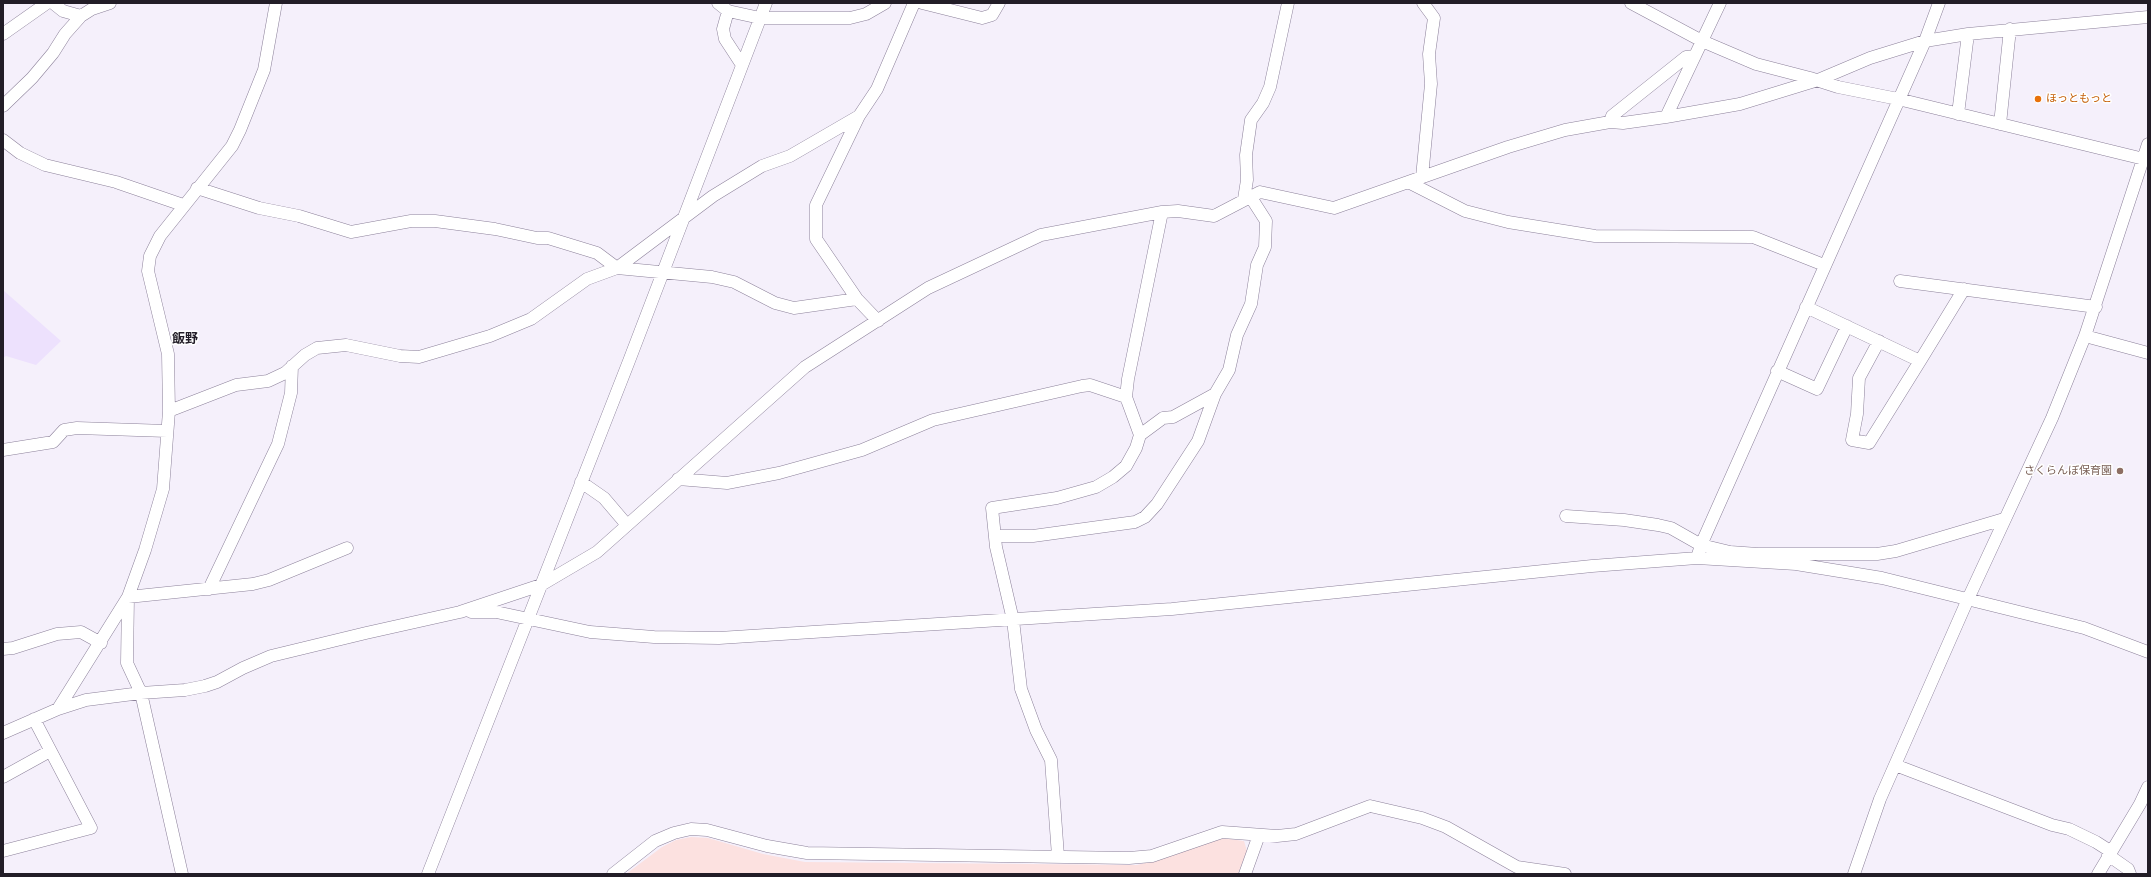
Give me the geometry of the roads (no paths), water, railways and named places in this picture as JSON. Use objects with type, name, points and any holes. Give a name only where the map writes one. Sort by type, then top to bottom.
[{"type":"street","points":[[3,34],[47,3]]},
{"type":"street","points":[[53,3],[64,11],[81,16]]},
{"type":"street","points":[[3,106],[32,78],[53,53],[65,34],[81,16],[92,9],[110,3]]},
{"type":"street","points":[[58,709],[73,683],[101,643],[128,597],[145,550],[163,489],[169,411],[168,354],[148,271],[154,246],[183,205],[232,146],[264,70],[276,3]]},
{"type":"street","points":[[718,3],[728,11],[760,18],[850,18],[866,14],[885,3]]},
{"type":"street","points":[[428,874],[663,272],[766,3]]},
{"type":"street","points":[[878,320],[857,299],[816,239],[816,205],[859,116],[877,89],[914,3]]},
{"type":"street","points":[[922,3],[982,18],[992,15],[1000,3]]},
{"type":"street","points":[[995,536],[1033,536],[1135,522],[1145,518],[1157,504],[1198,441],[1215,394],[1229,370],[1237,335],[1251,304],[1257,265],[1265,247],[1266,221],[1247,198],[1246,155],[1252,120],[1263,103],[1270,87],[1288,3]]},
{"type":"street","points":[[1631,3],[1702,41],[1756,64],[1818,80],[1838,87],[1898,99],[2146,159]]},
{"type":"street","points":[[1666,118],[1720,3]]},
{"type":"street","points":[[1697,558],[1701,545],[1777,371],[1925,41],[1939,3]]},
{"type":"street","points":[[1422,4],[1434,18],[1429,54],[1431,84],[1422,177]]},
{"type":"street","points":[[728,11],[723,29],[725,39],[742,65]]},
{"type":"street","points":[[3,734],[58,709],[86,700],[141,693],[185,690],[205,686],[217,682],[243,668],[271,656],[366,632],[460,612],[540,585],[597,552],[805,367],[928,288],[1041,236],[1162,212],[1178,211],[1214,216],[1260,192],[1334,208],[1508,147],[1565,130],[1610,122],[1623,123],[1666,118],[1740,104],[1818,80],[1882,53],[1925,41],[2010,29],[2148,17]]},
{"type":"street","points":[[2000,124],[2010,29]]},
{"type":"street","points":[[1958,114],[1968,34]]},
{"type":"street","points":[[1610,122],[1612,116],[1686,57],[1695,56]]},
{"type":"street","points":[[169,411],[236,385],[268,381],[285,373],[305,354],[317,348],[346,345],[400,356],[419,357],[490,336],[531,319],[587,279],[617,268],[712,196],[762,166],[790,156],[859,116]]},
{"type":"street","points":[[3,140],[20,153],[45,165],[116,182],[183,205]]},
{"type":"street","points":[[1854,874],[1880,799],[2004,519],[2052,418],[2096,307],[2146,159],[2148,144]]},
{"type":"street","points":[[1408,182],[1465,211],[1508,222],[1595,236],[1753,237],[1824,266]]},
{"type":"street","points":[[197,188],[259,208],[305,218],[351,232],[411,221],[435,221],[488,228],[537,238],[548,238],[597,253],[617,268],[712,277],[734,282],[776,302],[794,308],[857,299]]},
{"type":"street","points":[[1140,435],[1126,397],[1128,379],[1162,212]]},
{"type":"street","points":[[1900,281],[2096,307]]},
{"type":"street","points":[[1879,341],[1859,378],[1857,414],[1852,440],[1870,443],[1964,289]]},
{"type":"street","points":[[1806,307],[1920,361]]},
{"type":"street","points":[[1777,371],[1817,389],[1847,326]]},
{"type":"street","points":[[2085,336],[2148,353]]},
{"type":"street","points":[[209,589],[278,444],[291,393],[292,366]]},
{"type":"street","points":[[678,479],[728,483],[779,473],[862,450],[934,420],[1082,386],[1090,385],[1126,397]]},
{"type":"street","points":[[1058,856],[1051,760],[1036,730],[1021,689],[1013,620],[996,547],[992,508],[1057,498],[1096,487],[1113,477],[1126,466],[1136,448],[1140,435],[1163,418],[1173,417],[1215,394]]},
{"type":"street","points":[[3,450],[53,442],[64,430],[77,428],[167,431]]},
{"type":"street","points":[[581,482],[604,498],[627,525]]},
{"type":"street","points":[[1566,516],[1624,520],[1658,525],[1671,528],[1701,545],[1730,552],[1758,554],[1877,554],[1896,551],[2004,519]]},
{"type":"street","points":[[128,597],[209,589],[269,580],[347,548]]},
{"type":"street","points":[[460,612],[496,612],[527,620],[590,632],[654,637],[719,638],[1172,609],[1540,573],[1592,566],[1697,558],[1796,564],[1882,578],[2084,628],[2148,652]]},
{"type":"street","points":[[128,597],[127,664],[141,693],[182,874]]},
{"type":"street","points":[[3,649],[13,648],[57,634],[81,632],[101,643]]},
{"type":"street","points":[[3,851],[91,828],[34,719]]},
{"type":"street","points":[[3,777],[50,751]]},
{"type":"street","points":[[1895,766],[2052,825],[2069,829],[2096,842],[2128,869],[2130,874]]},
{"type":"street","points":[[2098,874],[2109,853],[2140,804],[2148,787]]},
{"type":"street","points":[[613,874],[655,841],[674,832],[691,829],[706,830],[767,846],[807,853],[1136,857],[1152,856],[1222,832],[1277,836],[1296,834],[1370,806],[1422,818],[1446,827],[1516,871],[1566,874]]},
{"type":"street","points":[[1244,874],[1259,835]]},
{"type":"place","name":"ほっともっと","points":[[2038,99]]},
{"type":"place","name":"さくらんぼ保育園","points":[[2120,471]]},
{"type":"district","name":"飯野","points":[[185,339]]}]
